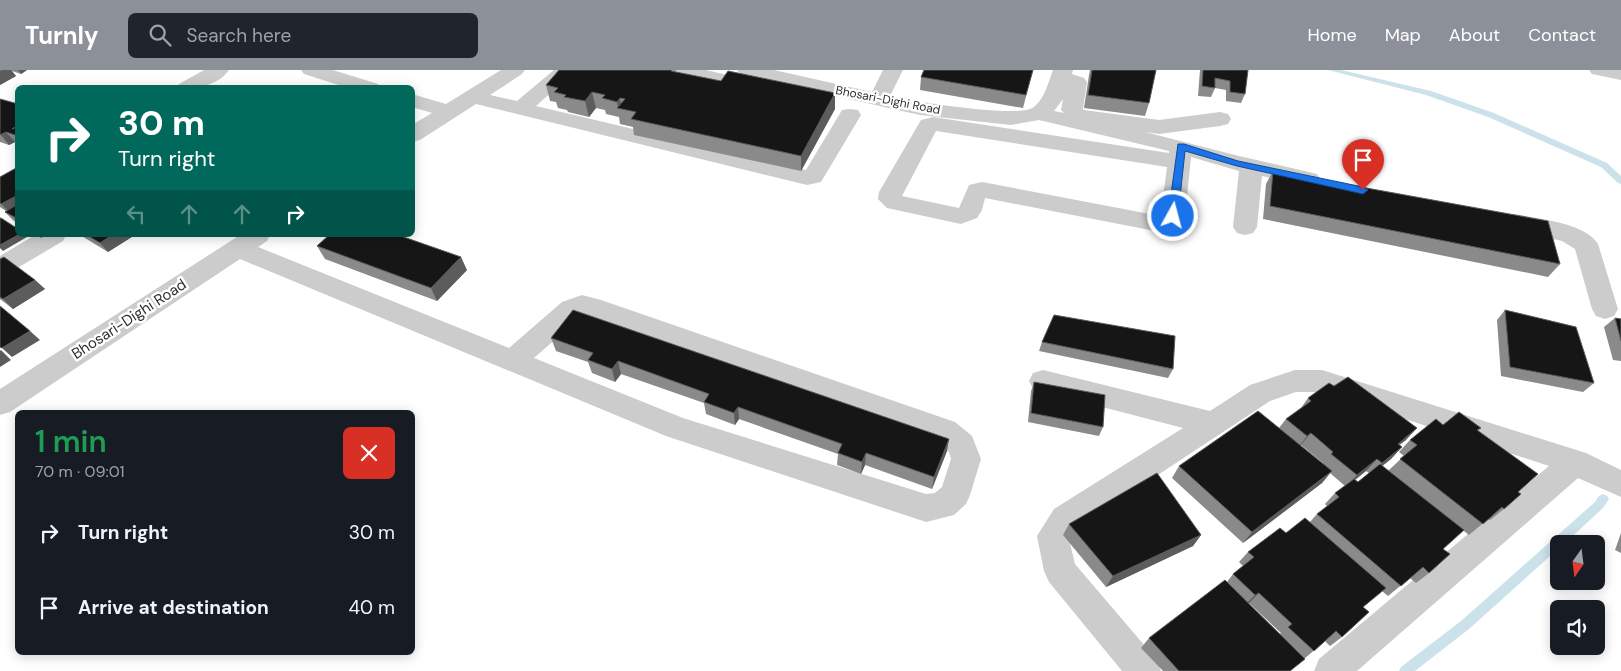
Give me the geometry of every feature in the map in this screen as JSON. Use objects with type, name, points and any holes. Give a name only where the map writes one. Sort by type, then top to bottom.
[{"type":"street","points":[[192,85],[219,70]]},
{"type":"street","points":[[415,134],[514,70]]},
{"type":"street","points":[[520,109],[566,70]]},
{"type":"street","points":[[679,70],[824,104]]},
{"type":"street","name":"Bhosari-Dighi Road","points":[[747,70],[920,109],[1011,118],[1039,114]]},
{"type":"street","points":[[878,100],[893,70]]},
{"type":"street","points":[[1599,70],[1621,74]]},
{"type":"street","points":[[309,85],[320,72],[361,85]]},
{"type":"street","points":[[1180,154],[1039,114],[1054,99],[1062,73],[1077,82],[1072,110],[1078,116],[1159,127],[1220,119]]},
{"type":"street","points":[[473,97],[807,178],[812,177],[850,114]]},
{"type":"street","points":[[415,101],[450,112]]},
{"type":"street","points":[[1180,154],[1173,216],[1168,221],[1155,223],[982,190],[977,190],[974,194],[970,212],[961,216],[895,202],[890,199],[896,184],[929,125],[933,124],[1180,154],[1328,183]]},
{"type":"street","points":[[1245,227],[1251,167]]},
{"type":"street","points":[[1492,218],[1569,234],[1586,244],[1605,309]]},
{"type":"street","points":[[0,267],[51,237]]},
{"type":"street","points":[[248,241],[514,360],[676,428],[926,508],[943,505],[955,495],[966,459],[962,444],[945,431],[582,304],[571,309],[514,360]]},
{"type":"street","name":"Bhosari-Dighi Road","points":[[0,404],[248,241]]},
{"type":"street","points":[[1144,671],[1060,571],[1052,536],[1065,519],[1260,393],[1295,380],[1322,380],[1575,462],[1621,484]]},
{"type":"street","points":[[1043,381],[1212,423]]},
{"type":"street","points":[[1331,671],[1575,462]]},
{"type":"building","points":[[559,70],[672,70],[721,81],[728,71],[835,93],[801,156],[631,119],[636,112],[617,108],[625,99],[620,98],[617,102],[602,98],[605,95],[592,92],[585,101],[564,97],[566,95],[554,92],[558,88],[546,85]]},
{"type":"building","points":[[924,70],[1033,70],[1026,95],[921,77]]},
{"type":"building","points":[[1092,70],[1156,70],[1149,103],[1088,95]]},
{"type":"building","points":[[1203,70],[1248,70],[1245,94],[1230,92],[1230,81],[1215,78],[1215,88],[1202,86]]},
{"type":"building","points":[[0,99],[15,103],[15,135],[6,132],[0,135]]},
{"type":"building","points":[[15,169],[15,197],[1,204],[0,203],[0,177]]},
{"type":"building","points":[[1273,171],[1548,221],[1560,264],[1270,206]]},
{"type":"building","points":[[15,206],[15,217],[5,212]]},
{"type":"building","points":[[1,218],[15,227],[15,237],[0,245]]},
{"type":"building","points":[[90,237],[109,237],[100,243]]},
{"type":"building","points":[[327,237],[404,237],[461,257],[431,288],[317,246]]},
{"type":"building","points":[[4,257],[35,280],[3,299],[0,297],[0,259]]},
{"type":"building","points":[[0,306],[30,331],[2,348],[0,347]]},
{"type":"building","points":[[573,310],[949,439],[934,477],[866,453],[862,462],[838,453],[842,444],[738,407],[734,413],[704,402],[709,394],[618,361],[612,369],[588,360],[593,353],[551,338]]},
{"type":"building","points":[[1505,310],[1576,327],[1594,383],[1510,367]]},
{"type":"building","points":[[1054,315],[1175,336],[1173,369],[1042,342]]},
{"type":"building","points":[[1615,318],[1621,319],[1621,341]]},
{"type":"building","points":[[1348,377],[1417,428],[1398,444],[1402,447],[1382,463],[1377,459],[1357,475],[1331,454],[1333,452],[1311,433],[1307,436],[1286,419],[1311,401],[1308,398],[1329,383],[1334,386]]},
{"type":"building","points":[[1034,382],[1105,395],[1103,427],[1031,413]]},
{"type":"building","points":[[1258,411],[1332,471],[1252,532],[1179,466]]},
{"type":"building","points":[[1459,412],[1481,428],[1477,430],[1538,474],[1518,492],[1521,494],[1504,509],[1502,507],[1483,524],[1400,459],[1417,445],[1410,440],[1436,419],[1443,425]]},
{"type":"building","points":[[1380,464],[1464,530],[1443,549],[1450,554],[1429,573],[1423,567],[1401,586],[1317,514],[1339,497],[1335,493],[1354,479],[1358,482]]},
{"type":"building","points":[[1157,473],[1201,535],[1113,576],[1069,524]]},
{"type":"building","points":[[1305,518],[1386,588],[1363,607],[1369,612],[1342,637],[1336,631],[1314,651],[1288,627],[1292,624],[1259,593],[1255,595],[1233,574],[1254,557],[1248,552],[1280,528],[1286,533]]},
{"type":"building","points":[[1225,580],[1305,659],[1290,671],[1179,671],[1149,638]]},
{"type":"waterway","points":[[1332,70],[1428,93],[1491,115],[1604,165],[1621,181]]},
{"type":"waterway","points":[[1405,671],[1465,625],[1599,505],[1603,499]]},
{"type":"route","points":[[1173,216],[1181,146],[1237,163],[1363,190]]}]
